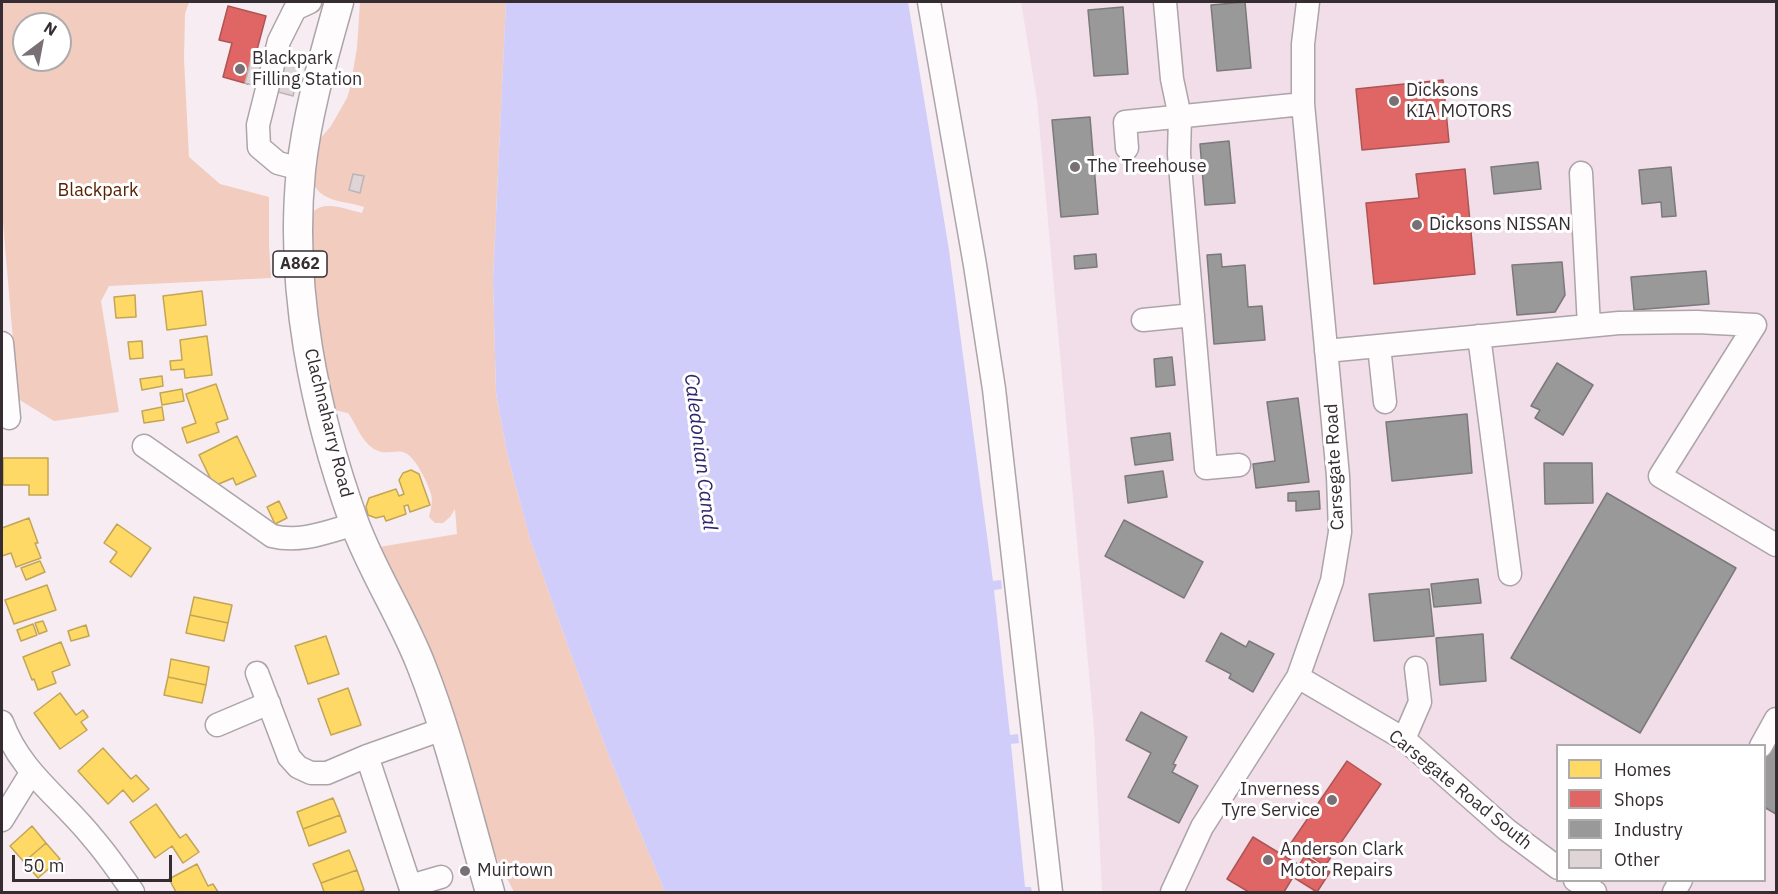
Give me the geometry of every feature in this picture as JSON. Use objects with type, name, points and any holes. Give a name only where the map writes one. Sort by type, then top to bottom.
[{"type":"main road","name":"Clachnaharry Road","points":[[339,2],[314,100],[301,169],[298,216],[299,249],[308,345],[339,476],[355,524],[421,666],[443,729],[490,892]]},
{"type":"street","points":[[301,169],[278,163],[259,147],[258,125],[279,41],[295,9],[310,2]]},
{"type":"street","points":[[929,2],[975,265],[994,389],[1051,892]]},
{"type":"street","points":[[1165,2],[1172,79],[1180,117],[1179,154],[1206,468],[1239,465]]},
{"type":"street","name":"Carsegate Road","points":[[1172,892],[1202,827],[1298,677],[1332,581],[1340,532],[1338,476],[1303,104],[1303,44],[1308,2]]},
{"type":"street","points":[[1127,148],[1125,122],[1303,104]]},
{"type":"street","points":[[1581,173],[1589,326]]},
{"type":"street","points":[[1143,320],[1193,315]]},
{"type":"street","points":[[1326,351],[1618,323],[1697,322],[1755,325],[1660,477],[1776,545]]},
{"type":"street","points":[[1479,336],[1510,574]]},
{"type":"street","points":[[2,344],[14,418]]},
{"type":"street","points":[[1380,346],[1385,402]]},
{"type":"street","points":[[144,446],[272,536],[287,540],[302,539],[355,524]]},
{"type":"street","points":[[1404,739],[1420,702],[1416,668]]},
{"type":"street","points":[[257,673],[289,757],[298,767],[311,773],[327,772],[443,729]]},
{"type":"street","name":"Carsegate Road South","points":[[1298,677],[1404,739],[1508,830],[1556,867]]},
{"type":"street","points":[[218,725],[269,703]]},
{"type":"street","points":[[1762,744],[1776,719]]},
{"type":"street","points":[[2,722],[14,750],[31,772],[92,836],[133,892]]},
{"type":"street","points":[[367,756],[411,889],[441,878]]},
{"type":"street","points":[[2,820],[31,772]]},
{"type":"street","points":[[1578,882],[1595,892]]},
{"type":"shaded area","points":[[1021,2],[1776,2],[1776,892],[1102,892],[1094,729],[1037,100]]},
{"type":"green space","name":"Blackpark","points":[[2,2],[189,2],[185,14],[184,59],[189,157],[220,184],[269,197],[271,278],[109,286],[101,301],[119,412],[54,421],[18,399],[2,211]]},
{"type":"green space","points":[[360,2],[506,2],[493,279],[496,393],[507,453],[530,539],[612,764],[665,892],[514,892],[491,847],[448,698],[425,635],[379,547],[457,534],[455,509],[443,523],[435,523],[429,517],[431,494],[424,476],[412,458],[403,452],[383,452],[371,447],[348,413],[335,410],[319,334],[311,247],[312,213],[329,206],[362,213],[364,207],[329,198],[317,190],[313,183],[319,140],[331,126],[350,88],[357,48]]},
{"type":"water","name":"Caledonian Canal","points":[[506,2],[908,2],[949,250],[993,581],[1001,580],[1002,589],[994,590],[1010,735],[1018,734],[1019,743],[1011,744],[1025,887],[1031,887],[1032,892],[665,892],[612,764],[530,539],[507,453],[496,393],[493,279]]},
{"type":"building: Homes","points":[[202,291],[206,325],[167,330],[163,296]]},
{"type":"building: Homes","points":[[135,295],[136,317],[116,318],[114,297]]},
{"type":"building: Homes","points":[[207,336],[212,375],[185,378],[184,369],[171,370],[170,361],[182,360],[180,340]]},
{"type":"building: Homes","points":[[142,341],[143,358],[130,359],[128,342]]},
{"type":"building: Homes","points":[[162,376],[163,386],[142,390],[140,379]]},
{"type":"building: Homes","points":[[216,384],[228,419],[216,423],[219,432],[187,443],[182,428],[196,423],[186,394]]},
{"type":"building: Homes","points":[[182,389],[184,401],[162,405],[160,393]]},
{"type":"building: Homes","points":[[162,407],[164,420],[144,423],[142,411]]},
{"type":"building: Homes","points":[[237,436],[256,476],[236,485],[233,478],[214,486],[199,455]]},
{"type":"building: Homes","points":[[3,458],[48,458],[48,495],[29,495],[29,485],[3,485]]},
{"type":"building: Homes","points":[[411,470],[419,474],[430,505],[410,512],[408,505],[404,506],[406,514],[386,521],[384,516],[376,518],[368,515],[366,507],[369,498],[396,489],[399,496],[404,494],[399,480],[403,473]]},
{"type":"building: Homes","points":[[279,501],[287,518],[275,524],[267,507]]},
{"type":"building: Homes","points":[[29,518],[41,558],[16,567],[11,553],[2,556],[2,528]]},
{"type":"building: Homes","points":[[117,524],[151,548],[131,577],[110,562],[117,552],[104,543]]},
{"type":"building: Homes","points":[[40,561],[45,572],[26,580],[21,568]]},
{"type":"building: Homes","points":[[47,585],[56,610],[14,624],[5,600]]},
{"type":"building: Homes","points":[[194,597],[232,605],[228,623],[190,615]]},
{"type":"building: Homes","points":[[190,615],[228,623],[224,641],[186,633]]},
{"type":"building: Homes","points":[[43,621],[47,631],[39,634],[35,623]]},
{"type":"building: Homes","points":[[33,624],[37,635],[21,641],[17,630]]},
{"type":"building: Homes","points":[[86,625],[89,636],[71,641],[68,631]]},
{"type":"building: Homes","points":[[326,636],[339,674],[308,684],[295,646]]},
{"type":"building: Homes","points":[[61,642],[70,665],[52,672],[56,683],[38,690],[23,657]]},
{"type":"building: Homes","points":[[171,659],[209,667],[206,685],[168,677]]},
{"type":"building: Homes","points":[[168,677],[206,685],[202,703],[164,695]]},
{"type":"building: Homes","points":[[348,688],[361,725],[331,735],[318,699]]},
{"type":"building: Homes","points":[[60,693],[76,715],[83,710],[88,717],[81,722],[87,730],[60,749],[34,713]]},
{"type":"building: Homes","points":[[103,748],[131,779],[136,775],[149,789],[133,802],[123,790],[108,804],[78,771]]},
{"type":"building: Homes","points":[[333,798],[340,815],[303,829],[297,812]]},
{"type":"building: Homes","points":[[156,804],[180,838],[186,834],[199,852],[183,863],[172,846],[155,858],[130,822]]},
{"type":"building: Homes","points":[[340,815],[346,832],[309,846],[303,829]]},
{"type":"building: Homes","points":[[32,826],[46,843],[24,862],[10,846]]},
{"type":"building: Homes","points":[[46,843],[60,859],[38,878],[24,862]]},
{"type":"building: Homes","points":[[349,850],[357,870],[321,883],[313,864]]},
{"type":"building: Homes","points":[[197,864],[208,886],[213,884],[218,892],[176,892],[169,879]]},
{"type":"building: Homes","points":[[357,870],[364,890],[324,892],[321,883]]},
{"type":"building: Shops","points":[[228,6],[266,16],[248,84],[223,77],[232,43],[219,40]]},
{"type":"building: Shops","points":[[1443,80],[1449,142],[1362,150],[1356,89]]},
{"type":"building: Shops","points":[[1465,169],[1475,274],[1374,284],[1366,203],[1419,198],[1416,174]]},
{"type":"building: Shops","points":[[1347,761],[1381,784],[1325,866],[1291,843]]},
{"type":"building: Shops","points":[[1253,837],[1299,865],[1305,856],[1330,872],[1317,892],[1293,877],[1284,892],[1249,892],[1227,879]]},
{"type":"building: Industry","points":[[1245,2],[1251,68],[1217,71],[1211,5]]},
{"type":"building: Industry","points":[[1123,7],[1128,74],[1094,76],[1088,10]]},
{"type":"building: Industry","name":"The Treehouse","points":[[1090,117],[1098,214],[1061,217],[1052,120]]},
{"type":"building: Industry","points":[[1229,141],[1235,203],[1205,205],[1200,144]]},
{"type":"building: Industry","points":[[1538,162],[1541,189],[1494,194],[1491,167]]},
{"type":"building: Industry","points":[[1671,167],[1676,216],[1662,217],[1661,202],[1642,204],[1639,170]]},
{"type":"building: Industry","points":[[1096,254],[1097,267],[1075,269],[1074,256]]},
{"type":"building: Industry","points":[[1221,254],[1222,267],[1245,265],[1248,307],[1262,306],[1265,340],[1214,344],[1207,255]]},
{"type":"building: Industry","points":[[1562,262],[1565,295],[1555,312],[1517,315],[1512,265]]},
{"type":"building: Industry","points":[[1706,271],[1709,304],[1634,310],[1631,277]]},
{"type":"building: Industry","points":[[1172,357],[1175,385],[1156,387],[1154,359]]},
{"type":"building: Industry","points":[[1557,363],[1593,385],[1563,435],[1535,418],[1540,410],[1531,406]]},
{"type":"building: Industry","points":[[1298,398],[1309,482],[1256,488],[1253,464],[1275,461],[1267,402]]},
{"type":"building: Industry","points":[[1467,414],[1472,473],[1392,481],[1386,422]]},
{"type":"building: Industry","points":[[1170,433],[1173,460],[1135,465],[1131,438]]},
{"type":"building: Industry","points":[[1544,463],[1592,463],[1593,503],[1545,504]]},
{"type":"building: Industry","points":[[1163,471],[1167,497],[1128,503],[1125,476]]},
{"type":"building: Industry","points":[[1319,491],[1320,509],[1296,511],[1296,501],[1288,501],[1288,493]]},
{"type":"building: Industry","points":[[1607,493],[1736,568],[1640,733],[1511,658]]},
{"type":"building: Industry","points":[[1124,520],[1203,562],[1184,598],[1105,556]]},
{"type":"building: Industry","points":[[1478,579],[1481,603],[1434,607],[1431,584]]},
{"type":"building: Industry","points":[[1429,589],[1434,636],[1374,641],[1369,594]]},
{"type":"building: Industry","points":[[1221,633],[1246,647],[1249,641],[1274,654],[1253,692],[1229,678],[1231,674],[1206,661]]},
{"type":"building: Industry","points":[[1483,634],[1486,681],[1440,685],[1436,638]]},
{"type":"building: Industry","points":[[1141,712],[1187,737],[1173,764],[1176,765],[1172,772],[1198,786],[1179,823],[1128,797],[1151,753],[1126,740]]},
{"type":"building: Industry","points":[[1776,735],[1776,814],[1766,808],[1766,752]]},
{"type":"building: Other","points":[[253,51],[301,64],[293,96],[245,83]]},
{"type":"building: Other","points":[[353,174],[364,176],[360,193],[349,190]]},
{"type":"place","name":"Blackpark Filling Station","points":[[240,69]]},
{"type":"place","name":"Dicksons KIA MOTORS","points":[[1394,101]]},
{"type":"place","name":"The Treehouse","points":[[1075,167]]},
{"type":"place","name":"Dicksons NISSAN","points":[[1417,225]]},
{"type":"place","name":"Inverness Tyre Service","points":[[1332,800]]},
{"type":"place","name":"Anderson Clark Motor Repairs","points":[[1268,860]]},
{"type":"place","name":"Muirtown","points":[[465,871]]}]
